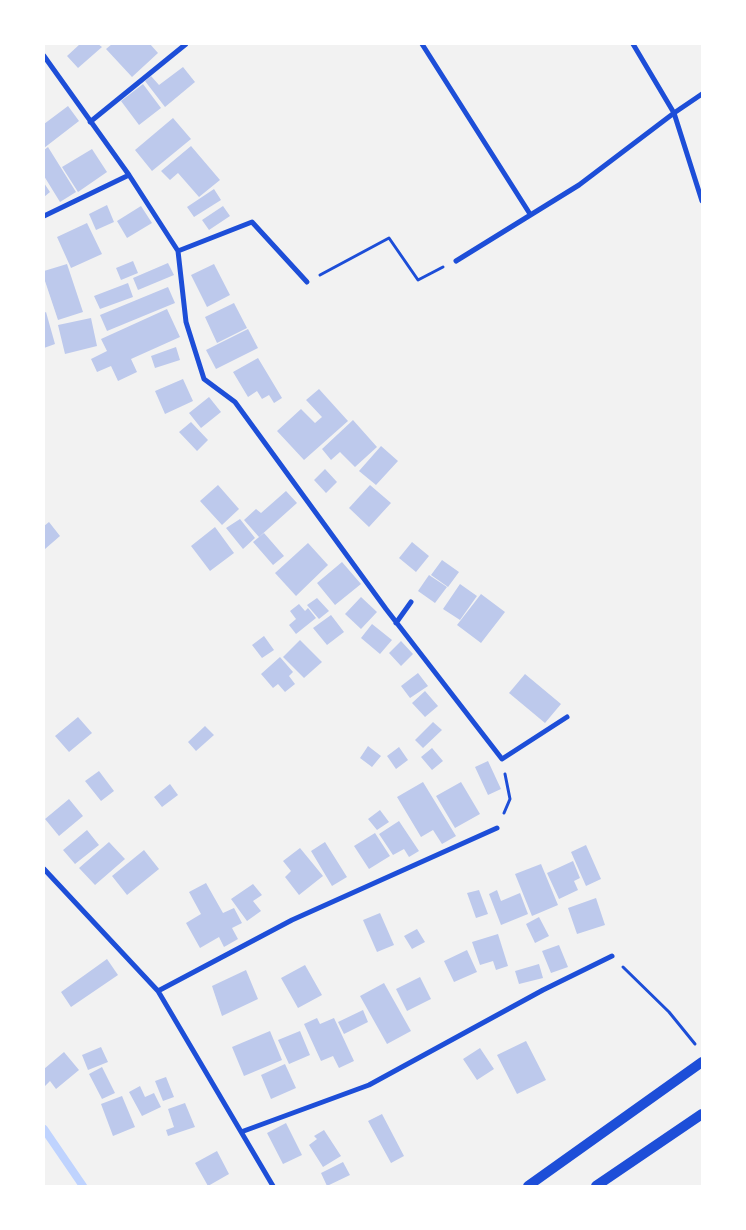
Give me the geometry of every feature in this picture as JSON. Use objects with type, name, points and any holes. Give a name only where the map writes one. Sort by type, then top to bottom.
[{"type":"main road","points":[[528,1186],[702,1062]]},
{"type":"main road","points":[[596,1186],[702,1114]]},
{"type":"street","points":[[90,122],[186,44]]},
{"type":"street","points":[[422,44],[530,214]]},
{"type":"street","points":[[633,44],[674,113],[702,201]]},
{"type":"street","points":[[44,56],[129,175],[178,251],[186,322],[204,379],[235,402],[396,623],[502,759],[567,717]]},
{"type":"street","points":[[456,261],[579,185],[702,94]]},
{"type":"street","points":[[44,216],[129,175]]},
{"type":"street","points":[[178,251],[252,222],[306,282]]},
{"type":"street","points":[[396,623],[411,602]]},
{"type":"street","points":[[158,991],[292,920],[497,828]]},
{"type":"street","points":[[44,869],[158,991],[273,1186]]},
{"type":"street","points":[[241,1132],[369,1085],[543,990],[612,956]]},
{"type":"path","points":[[306,282],[389,238],[418,280],[456,261]]},
{"type":"path","points":[[497,828],[510,799],[502,759]]},
{"type":"path","points":[[612,956],[669,1012],[697,1046]]},
{"type":"building","points":[[80,44],[98,44],[102,47],[78,68],[67,56]]},
{"type":"building","points":[[112,44],[150,44],[158,53],[132,77],[106,49]]},
{"type":"building","points":[[183,67],[195,82],[165,107],[145,81],[151,76],[159,85]]},
{"type":"building","points":[[143,84],[161,108],[139,125],[121,101]]},
{"type":"building","points":[[68,106],[79,121],[44,148],[44,124]]},
{"type":"building","points":[[173,118],[191,139],[152,171],[135,150]]},
{"type":"building","points":[[191,146],[220,180],[199,197],[178,173],[170,180],[161,171]]},
{"type":"building","points":[[48,147],[76,192],[60,202],[44,176],[44,150]]},
{"type":"building","points":[[92,149],[107,172],[78,192],[62,167]]},
{"type":"building","points":[[44,183],[50,192],[44,197]]},
{"type":"building","points":[[214,189],[221,200],[194,217],[187,207]]},
{"type":"building","points":[[107,205],[114,222],[96,230],[89,214]]},
{"type":"building","points":[[141,206],[152,223],[127,238],[117,221]]},
{"type":"building","points":[[223,206],[230,216],[209,230],[202,220]]},
{"type":"building","points":[[87,223],[102,254],[71,268],[57,237]]},
{"type":"building","points":[[133,261],[138,273],[121,280],[116,268]]},
{"type":"building","points":[[168,263],[174,275],[138,290],[133,278]]},
{"type":"building","points":[[67,264],[83,312],[58,320],[44,278],[44,271]]},
{"type":"building","points":[[214,264],[230,295],[207,307],[191,275]]},
{"type":"building","points":[[128,283],[133,297],[100,309],[94,296]]},
{"type":"building","points":[[168,287],[175,303],[107,331],[100,315]]},
{"type":"building","points":[[234,303],[247,328],[217,343],[205,317]]},
{"type":"building","points":[[167,309],[180,337],[131,359],[137,372],[118,381],[111,366],[97,372],[91,359],[107,351],[101,339]]},
{"type":"building","points":[[46,312],[55,344],[44,348],[44,313]]},
{"type":"building","points":[[91,318],[97,346],[65,354],[58,325]]},
{"type":"building","points":[[248,329],[258,348],[216,369],[206,350]]},
{"type":"building","points":[[176,347],[180,360],[155,368],[151,356]]},
{"type":"building","points":[[258,358],[282,398],[274,403],[269,395],[262,399],[257,391],[248,397],[233,372]]},
{"type":"building","points":[[183,379],[193,401],[165,414],[155,391]]},
{"type":"building","points":[[319,389],[348,421],[304,460],[277,431],[301,409],[315,423],[322,417],[306,400]]},
{"type":"building","points":[[209,397],[221,412],[201,428],[189,413]]},
{"type":"building","points":[[353,420],[377,447],[355,467],[340,452],[331,460],[322,449]]},
{"type":"building","points":[[191,422],[208,440],[197,451],[179,432]]},
{"type":"building","points":[[381,446],[398,461],[376,485],[359,471]]},
{"type":"building","points":[[325,469],[337,482],[326,493],[314,480]]},
{"type":"building","points":[[218,485],[239,509],[222,525],[200,501]]},
{"type":"building","points":[[370,485],[391,503],[369,527],[349,508]]},
{"type":"building","points":[[286,491],[297,503],[259,537],[244,520],[256,509],[261,513]]},
{"type":"building","points":[[240,519],[255,538],[243,549],[226,528]]},
{"type":"building","points":[[49,522],[60,536],[45,549],[44,526]]},
{"type":"building","points":[[215,527],[234,553],[210,571],[191,546]]},
{"type":"building","points":[[264,533],[284,556],[273,565],[253,542]]},
{"type":"building","points":[[412,542],[429,556],[416,572],[399,558]]},
{"type":"building","points":[[308,543],[328,565],[296,596],[275,573]]},
{"type":"building","points":[[442,560],[459,572],[448,587],[431,575]]},
{"type":"building","points":[[342,562],[361,584],[335,605],[317,583]]},
{"type":"building","points":[[429,575],[447,587],[435,603],[418,591]]},
{"type":"building","points":[[460,584],[477,596],[460,620],[443,609]]},
{"type":"building","points":[[481,594],[505,612],[481,643],[457,625]]},
{"type":"building","points":[[361,597],[377,612],[361,629],[345,614]]},
{"type":"building","points":[[317,598],[329,611],[319,619],[307,605]]},
{"type":"building","points":[[299,604],[305,611],[308,608],[316,618],[296,634],[289,625],[296,619],[290,611]]},
{"type":"building","points":[[331,615],[344,632],[327,645],[313,628]]},
{"type":"building","points":[[372,624],[392,640],[380,654],[361,638]]},
{"type":"building","points":[[264,636],[274,650],[262,658],[252,645]]},
{"type":"building","points":[[300,640],[322,662],[304,678],[283,657]]},
{"type":"building","points":[[401,641],[413,654],[401,666],[389,653]]},
{"type":"building","points":[[280,657],[293,672],[289,676],[295,684],[285,692],[278,684],[273,688],[261,674]]},
{"type":"building","points":[[418,673],[428,686],[410,698],[401,686]]},
{"type":"building","points":[[525,674],[561,704],[545,723],[509,693]]},
{"type":"building","points":[[425,691],[438,706],[425,717],[412,703]]},
{"type":"building","points":[[78,717],[92,733],[69,752],[55,736]]},
{"type":"building","points":[[433,722],[442,730],[423,748],[415,740]]},
{"type":"building","points":[[205,726],[214,735],[196,751],[188,742]]},
{"type":"building","points":[[368,746],[381,756],[372,767],[360,758]]},
{"type":"building","points":[[399,747],[408,760],[396,769],[387,756]]},
{"type":"building","points":[[432,748],[443,761],[432,770],[421,757]]},
{"type":"building","points":[[488,761],[501,789],[488,795],[475,767]]},
{"type":"building","points":[[99,771],[114,791],[101,801],[85,781]]},
{"type":"building","points":[[423,782],[456,836],[442,844],[433,830],[421,837],[397,797]]},
{"type":"building","points":[[461,782],[480,814],[455,828],[436,796]]},
{"type":"building","points":[[170,784],[178,795],[162,807],[154,797]]},
{"type":"building","points":[[69,799],[83,816],[59,836],[45,819]]},
{"type":"building","points":[[380,810],[389,822],[377,830],[368,819]]},
{"type":"building","points":[[399,821],[419,851],[409,857],[404,849],[393,855],[379,834]]},
{"type":"building","points":[[87,830],[99,845],[75,864],[63,850]]},
{"type":"building","points":[[375,833],[390,856],[369,869],[354,846]]},
{"type":"building","points":[[109,842],[125,859],[95,885],[79,868]]},
{"type":"building","points":[[325,842],[347,877],[332,886],[311,851]]},
{"type":"building","points":[[586,845],[601,879],[586,886],[571,852]]},
{"type":"building","points":[[300,848],[323,876],[299,895],[285,877],[291,871],[283,861]]},
{"type":"building","points":[[144,850],[159,869],[127,895],[112,876]]},
{"type":"building","points":[[573,861],[580,878],[574,881],[578,890],[559,899],[547,873]]},
{"type":"building","points":[[541,864],[558,905],[532,916],[515,874]]},
{"type":"building","points":[[206,883],[223,913],[234,908],[242,923],[232,928],[238,939],[224,947],[219,937],[200,948],[186,923],[201,914],[189,892]]},
{"type":"building","points":[[253,884],[262,895],[253,901],[261,911],[247,921],[231,899]]},
{"type":"building","points":[[479,890],[488,914],[476,918],[467,893]]},
{"type":"building","points":[[497,890],[501,901],[520,893],[528,914],[501,925],[489,894]]},
{"type":"building","points":[[596,898],[605,925],[577,934],[568,908]]},
{"type":"building","points":[[380,913],[394,945],[377,952],[363,920]]},
{"type":"building","points":[[539,917],[549,936],[535,943],[526,924]]},
{"type":"building","points":[[417,929],[425,942],[412,949],[404,936]]},
{"type":"building","points":[[498,934],[508,966],[496,970],[493,961],[480,965],[472,942]]},
{"type":"building","points":[[559,945],[568,967],[551,973],[542,951]]},
{"type":"building","points":[[467,950],[477,972],[454,982],[444,961]]},
{"type":"building","points":[[107,959],[118,975],[71,1007],[61,992]]},
{"type":"building","points":[[539,964],[543,978],[519,984],[515,971]]},
{"type":"building","points":[[305,965],[322,995],[298,1008],[281,978]]},
{"type":"building","points":[[246,970],[258,999],[222,1016],[212,986]]},
{"type":"building","points":[[420,977],[431,999],[407,1011],[396,989]]},
{"type":"building","points":[[384,983],[411,1031],[387,1044],[360,996]]},
{"type":"building","points":[[363,1010],[368,1022],[344,1034],[338,1022]]},
{"type":"building","points":[[317,1018],[320,1024],[334,1018],[354,1061],[339,1068],[333,1056],[321,1061],[304,1024]]},
{"type":"building","points":[[270,1031],[282,1060],[244,1076],[232,1047]]},
{"type":"building","points":[[300,1031],[310,1055],[289,1064],[278,1040]]},
{"type":"building","points":[[526,1041],[546,1080],[517,1094],[497,1055]]},
{"type":"building","points":[[101,1047],[108,1062],[88,1070],[82,1055]]},
{"type":"building","points":[[480,1048],[494,1069],[477,1080],[463,1059]]},
{"type":"building","points":[[64,1052],[79,1070],[56,1089],[50,1081],[44,1087],[44,1069]]},
{"type":"building","points":[[285,1064],[296,1088],[271,1099],[261,1075]]},
{"type":"building","points":[[102,1067],[115,1093],[102,1099],[89,1074]]},
{"type":"building","points":[[166,1077],[174,1097],[163,1101],[155,1081]]},
{"type":"building","points":[[140,1086],[145,1097],[154,1093],[161,1107],[142,1116],[129,1092]]},
{"type":"building","points":[[122,1096],[135,1127],[113,1136],[101,1104]]},
{"type":"building","points":[[185,1103],[195,1127],[168,1136],[166,1130],[174,1127],[168,1109]]},
{"type":"building","points":[[382,1114],[404,1156],[391,1163],[368,1121]]},
{"type":"building","points":[[286,1123],[302,1155],[283,1164],[267,1133]]},
{"type":"building","points":[[324,1130],[341,1156],[323,1167],[309,1145],[317,1139],[314,1136]]},
{"type":"building","points":[[217,1151],[229,1174],[208,1186],[195,1163]]},
{"type":"building","points":[[343,1162],[350,1175],[327,1186],[321,1173]]},
{"type":"waterway","points":[[44,1129],[83,1186]]}]
